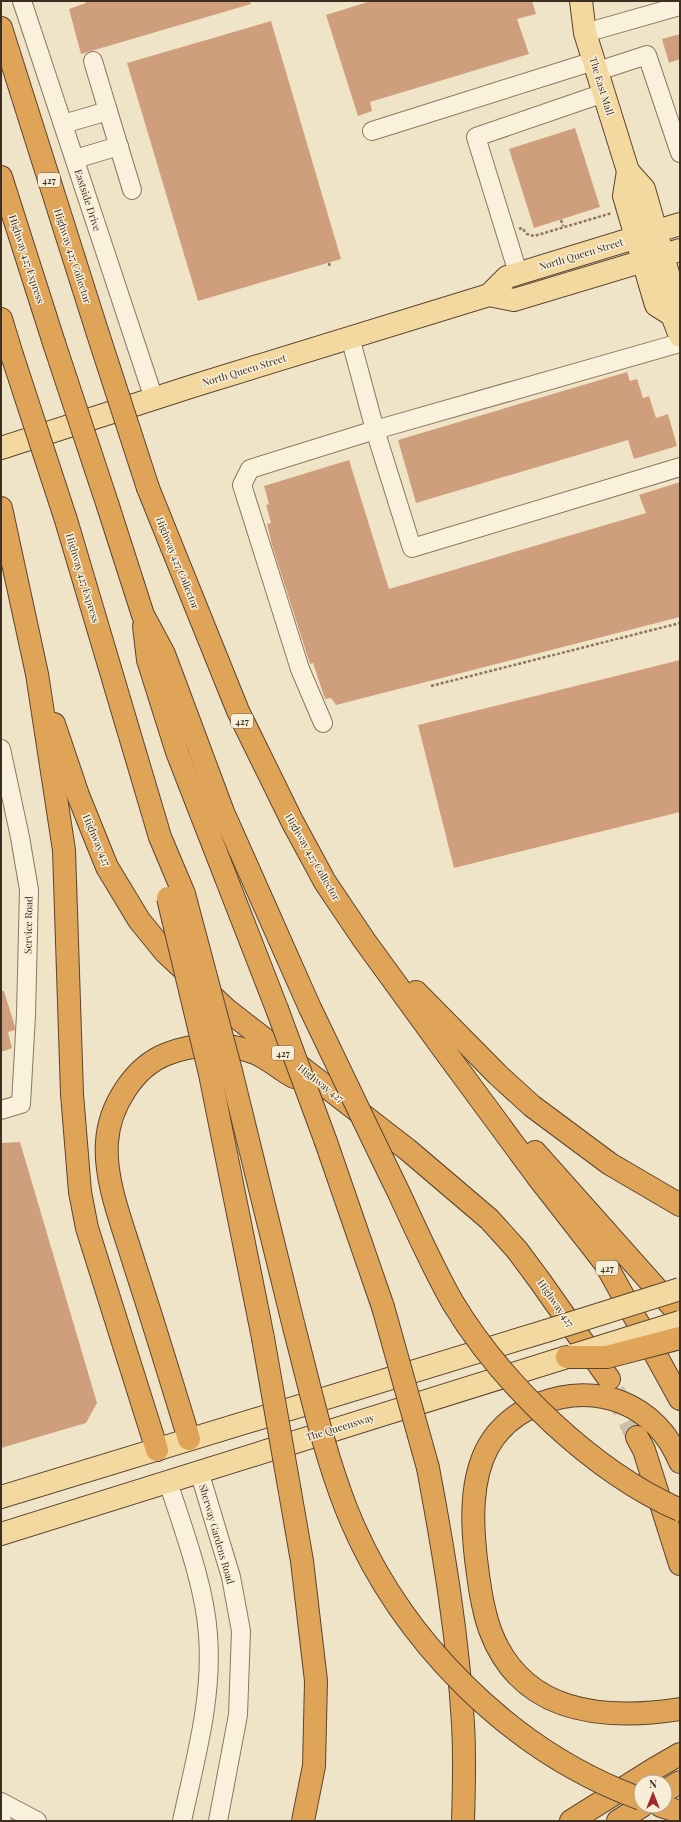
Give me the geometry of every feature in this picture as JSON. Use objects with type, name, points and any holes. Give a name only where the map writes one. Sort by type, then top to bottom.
[{"type":"highway","name":"Highway 427 Collector","points":[[1,28],[148,488],[238,711],[295,828],[325,882],[364,940],[447,1054]]},
{"type":"highway","name":"Highway 427 Express","points":[[1,177],[143,615]]},
{"type":"highway","name":"Highway 427 Express","points":[[1,319],[66,520],[160,837],[176,896]]},
{"type":"highway","name":"427","points":[[1,508],[37,674]]},
{"type":"highway","points":[[143,615],[164,654],[223,812],[310,1008],[415,1228],[453,1302],[471,1329],[513,1382],[537,1409],[612,1471],[642,1490],[680,1510]]},
{"type":"highway","points":[[143,615],[148,660],[177,752],[277,1009],[326,1142],[383,1307],[428,1468],[444,1551],[456,1640],[463,1725],[463,1821]]},
{"type":"highway","points":[[37,674],[64,850],[72,1094],[80,1192],[87,1228],[157,1450]]},
{"type":"highway","name":"Highway 427","points":[[37,674],[78,795],[108,867],[139,920],[165,952],[227,1010],[408,1150],[489,1219],[517,1250],[608,1379]]},
{"type":"highway","points":[[176,896],[232,1071],[294,1327],[321,1429],[347,1508],[372,1562],[409,1622],[460,1681],[506,1722],[569,1765],[620,1791],[633,1796]]},
{"type":"highway","points":[[176,896],[263,1338],[302,1561],[316,1681],[314,1766],[303,1821]]},
{"type":"highway","points":[[364,940],[498,1075],[532,1106],[610,1164],[680,1205]]},
{"type":"highway","points":[[189,1439],[117,1206],[110,1176],[107,1144],[108,1132],[118,1102],[125,1089],[147,1066],[162,1056],[181,1048],[213,1045],[236,1048],[256,1054],[408,1150]]},
{"type":"highway","points":[[447,1054],[680,1316]]},
{"type":"highway","name":"427","points":[[447,1054],[537,1176],[605,1263],[680,1399]]},
{"type":"highway","points":[[567,1357],[607,1357],[680,1338]]},
{"type":"highway","points":[[680,1462],[662,1431],[647,1417],[620,1401],[597,1395],[574,1395],[549,1400],[530,1407],[512,1419],[503,1426],[488,1447],[477,1477],[473,1530],[480,1594],[490,1630],[504,1658],[526,1684],[542,1695],[557,1702],[604,1714],[645,1714],[680,1709]]},
{"type":"highway","points":[[637,1437],[644,1450],[680,1564]]},
{"type":"highway","points":[[571,1821],[680,1754]]},
{"type":"highway","points":[[673,1799],[680,1812]]},
{"type":"highway","points":[[618,1821],[633,1812]]},
{"type":"main road","name":"The East Mall","points":[[581,1],[585,33],[628,171],[644,189],[646,234],[662,256],[675,298],[672,315],[680,336]]},
{"type":"main road","name":"North Queen Street","points":[[489,295],[507,277],[680,224]]},
{"type":"main road","name":"North Queen Street","points":[[1,448],[154,398],[489,295],[514,300],[662,256]]},
{"type":"main road","points":[[1,1497],[680,1289]]},
{"type":"main road","name":"The Queensway","points":[[1,1534],[680,1322]]},
{"type":"main road","name":"Sherway Gardens Road","points":[[189,1439],[199,1471]]},
{"type":"main road","points":[[157,1450],[168,1482]]},
{"type":"street","name":"Eastside Drive","points":[[28,4],[75,159],[154,398]]},
{"type":"street","points":[[585,33],[680,6]]},
{"type":"street","points":[[372,131],[596,66],[647,55],[680,153]]},
{"type":"street","points":[[93,62],[132,190]]},
{"type":"street","points":[[518,273],[476,137],[604,93]]},
{"type":"street","points":[[64,124],[108,111]]},
{"type":"street","points":[[75,159],[119,146]]},
{"type":"street","points":[[350,337],[375,430],[412,548],[680,467]]},
{"type":"street","points":[[323,723],[300,669],[242,485],[250,469],[375,430],[680,343]]},
{"type":"street","name":"Service Road","points":[[1,749],[20,837],[29,890],[26,1015],[21,1104],[1,1110]]},
{"type":"street","name":"Sherway Gardens Road","points":[[199,1471],[231,1577],[241,1631],[238,1715],[218,1821]]},
{"type":"street","points":[[168,1482],[201,1592],[208,1634],[209,1676],[202,1728],[182,1821]]},
{"type":"street","points":[[1,1802],[37,1821]]},
{"type":"path","points":[[504,230],[522,228],[527,234],[534,236],[563,226],[615,212]]},
{"type":"path","points":[[561,220],[563,226]]},
{"type":"path","points":[[329,263],[330,267]]},
{"type":"path","points":[[431,686],[680,623]]},
{"type":"building","points":[[86,1],[250,1],[251,4],[81,54],[69,9],[86,3]]},
{"type":"building","points":[[371,1],[532,1],[536,14],[517,19],[529,54],[370,102],[372,111],[358,116],[326,15]]},
{"type":"building","points":[[271,21],[341,259],[198,301],[127,63]]},
{"type":"building","points":[[680,34],[680,59],[669,63],[662,39]]},
{"type":"building","points":[[575,128],[600,207],[534,228],[509,149]]},
{"type":"building","points":[[627,372],[630,381],[637,379],[643,398],[649,396],[656,418],[668,414],[677,446],[634,459],[628,440],[416,503],[398,440]]},
{"type":"building","points":[[349,460],[389,589],[646,513],[639,495],[680,482],[680,617],[336,705],[331,698],[325,699],[313,663],[310,664],[272,545],[267,524],[271,523],[266,505],[269,504],[264,486]]},
{"type":"building","points":[[680,660],[680,812],[454,868],[418,725]]},
{"type":"building","points":[[1,991],[4,991],[15,1030],[8,1032],[12,1048],[1,1052]]},
{"type":"building","points":[[20,1142],[97,1403],[86,1423],[1,1448],[1,1143]]},
{"type":"tunnel","points":[[614,1391],[637,1437]]}]
